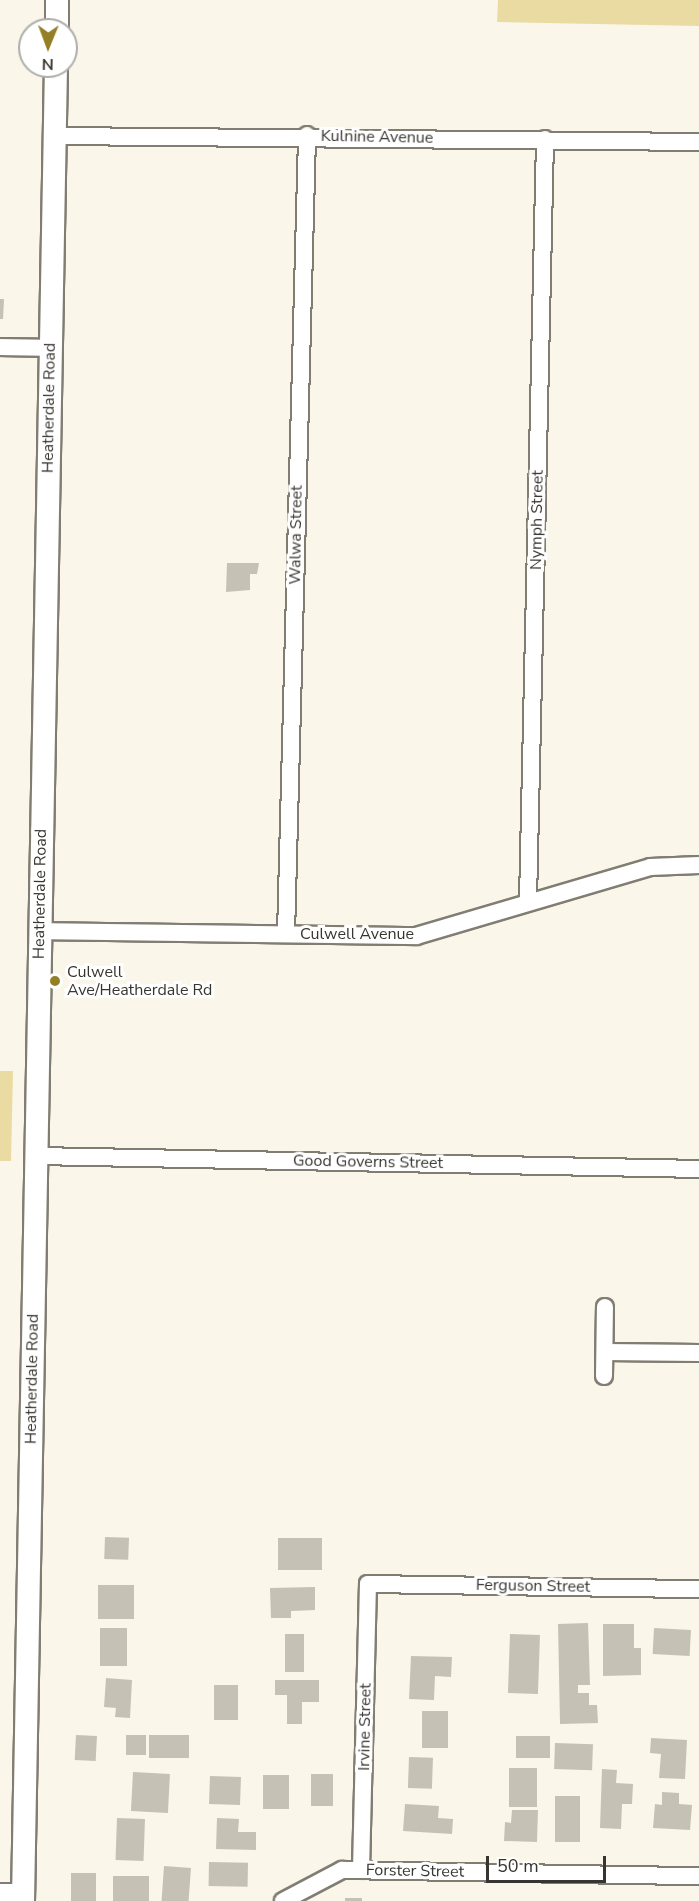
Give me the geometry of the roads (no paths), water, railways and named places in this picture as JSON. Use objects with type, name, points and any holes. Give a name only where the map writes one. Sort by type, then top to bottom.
[{"type":"main road","points":[[57,0],[57,18]]},
{"type":"main road","name":"Heatherdale Road","points":[[23,1897],[56,78]]},
{"type":"street","name":"Kulnine Avenue","points":[[55,136],[307,135],[699,142]]},
{"type":"street","name":"Walwa Street","points":[[286,934],[307,135]]},
{"type":"street","name":"Nymph Street","points":[[528,901],[545,139]]},
{"type":"street","points":[[0,347],[50,348]]},
{"type":"street","name":"Culwell Avenue","points":[[40,931],[416,936],[528,901],[650,867],[699,866]]},
{"type":"street","name":"Good Governs Street","points":[[36,1156],[699,1168]]},
{"type":"street","points":[[604,1376],[605,1307]]},
{"type":"street","points":[[605,1352],[699,1353]]},
{"type":"street","name":"Ferguson Street","points":[[368,1584],[699,1589]]},
{"type":"street","name":"Irvine Street","points":[[361,1870],[368,1584]]},
{"type":"street","name":"Forster Street","points":[[283,1901],[330,1873],[361,1870],[699,1876]]},
{"type":"street","points":[[0,1894],[23,1897]]},
{"type":"place","name":"Culwell Ave/Heatherdale Rd","points":[[55,981]]}]
